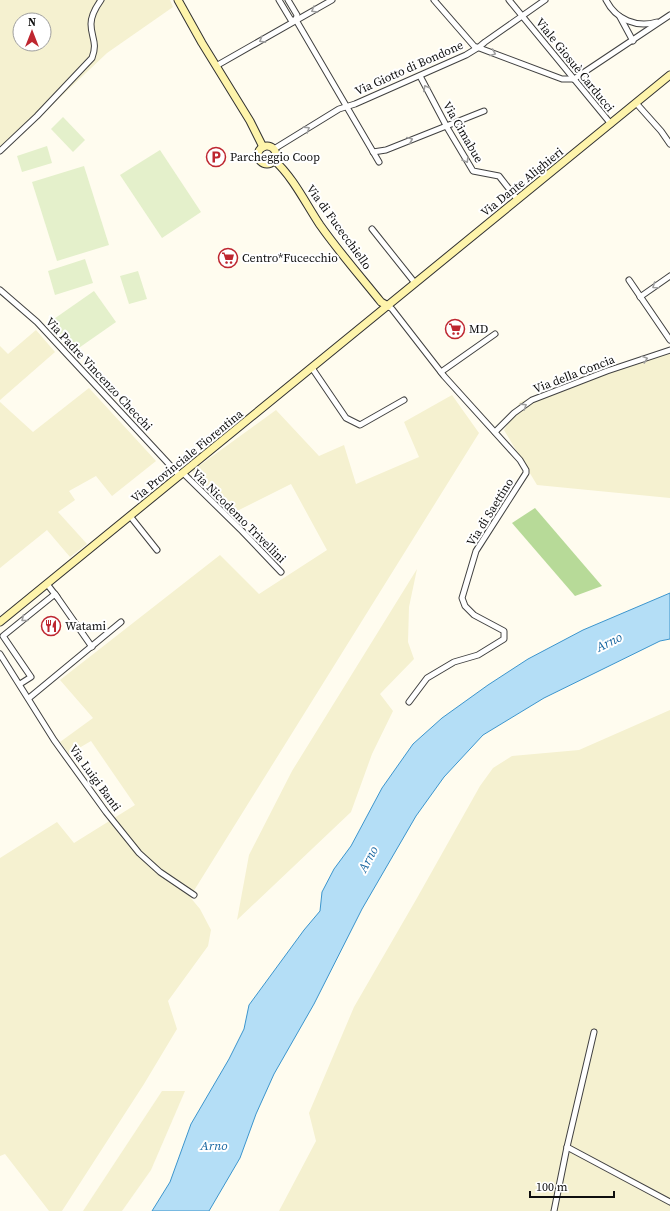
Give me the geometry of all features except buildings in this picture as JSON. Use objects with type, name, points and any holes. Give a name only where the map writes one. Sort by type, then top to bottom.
[{"type":"main road","points":[[178,0],[250,121],[263,147]]},
{"type":"main road","name":"Via Dante Alighieri","points":[[388,306],[670,75]]},
{"type":"main road","points":[[267,146],[274,149],[276,154],[274,160],[267,164],[261,161],[258,154],[263,147],[267,146]]},
{"type":"main road","name":"Via di Fucecchiello","points":[[274,160],[280,165],[290,179],[321,226],[381,302],[388,306]]},
{"type":"main road","name":"Via Provinciale Fiorentina","points":[[0,622],[388,306]]},
{"type":"street","points":[[0,151],[38,116],[92,58],[95,52],[95,43],[91,25],[92,18],[101,0]]},
{"type":"street","points":[[280,0],[291,20],[296,20]]},
{"type":"street","points":[[288,0],[297,15],[296,20],[347,106]]},
{"type":"street","points":[[216,66],[332,0]]},
{"type":"street","points":[[434,0],[474,46],[562,79],[574,79],[669,18]]},
{"type":"street","name":"Viale Giosuè Carducci","points":[[509,0],[611,124]]},
{"type":"street","name":"Via Giotto di Bondone","points":[[274,149],[339,109],[420,76],[479,48],[485,42],[545,0]]},
{"type":"street","points":[[606,0],[610,7],[620,17],[633,41]]},
{"type":"street","points":[[620,17],[632,23],[642,24],[653,23],[669,18]]},
{"type":"street","name":"Via Cimabue","points":[[420,76],[446,126],[473,171],[499,176],[517,200]]},
{"type":"street","points":[[636,103],[661,131],[670,144]]},
{"type":"street","name":"Via Giotto di Bondone","points":[[347,106],[379,162]]},
{"type":"street","points":[[373,152],[386,150],[484,111]]},
{"type":"street","points":[[372,229],[415,283]]},
{"type":"street","points":[[640,297],[670,276]]},
{"type":"street","points":[[629,280],[670,340]]},
{"type":"street","name":"Via Padre Vincenzo Checchi","points":[[0,290],[37,322],[181,474]]},
{"type":"street","name":"Via di Saettino","points":[[388,306],[392,309],[441,372],[520,460],[526,470],[526,473],[476,551],[462,598],[465,606],[474,615],[504,631],[504,639],[478,655],[454,662],[427,678],[410,702]]},
{"type":"street","points":[[441,372],[495,334]]},
{"type":"street","name":"Via della Concia","points":[[495,432],[514,413],[532,400],[607,371],[670,350]]},
{"type":"street","points":[[312,368],[346,418],[360,425],[404,400]]},
{"type":"street","name":"Via Nicodemo Trivellini","points":[[181,474],[242,531],[281,572]]},
{"type":"street","points":[[130,516],[157,550]]},
{"type":"street","points":[[47,584],[92,647]]},
{"type":"street","points":[[20,684],[31,677],[3,636],[55,594]]},
{"type":"street","points":[[28,698],[121,622]]},
{"type":"street","name":"Via Luigi Banti","points":[[0,654],[54,740],[106,812],[140,853],[160,872],[194,895]]},
{"type":"street","points":[[554,1211],[566,1147],[594,1032]]},
{"type":"street","points":[[566,1147],[670,1202]]},
{"type":"shaded area","points":[[0,0],[170,0],[173,7],[107,53],[0,154]]},
{"type":"shaded area","points":[[36,330],[55,352],[0,400],[0,346],[8,354]]},
{"type":"shaded area","points":[[670,347],[670,498],[537,485],[504,430],[520,402]]},
{"type":"shaded area","points":[[89,388],[156,461],[112,496],[96,476],[69,491],[75,500],[58,512],[87,544],[70,557],[47,530],[0,568],[0,402],[33,432]]},
{"type":"shaded area","points":[[452,395],[479,433],[190,897],[200,909],[211,930],[208,946],[168,1001],[177,1029],[144,1084],[62,1211],[49,1211],[5,1154],[0,1156],[0,858],[57,822],[74,843],[135,805],[91,741],[69,754],[60,742],[93,718],[60,680],[220,555],[259,594],[327,550],[291,484],[233,513],[192,471],[276,410],[319,456],[344,445],[356,484],[419,457],[404,422]]},
{"type":"shaded area","points":[[417,569],[409,607],[408,642],[414,659],[380,694],[393,711],[372,754],[351,812],[237,920],[249,855],[292,771]]},
{"type":"shaded area","points":[[670,710],[670,1211],[279,1211],[316,1141],[309,1113],[354,1007],[480,786],[493,768],[512,756],[579,750]]},
{"type":"shaded area","points":[[162,1091],[185,1091],[151,1170],[122,1211],[83,1211]]},
{"type":"green space","points":[[63,117],[85,140],[73,152],[51,129]]},
{"type":"green space","points":[[47,146],[52,163],[22,172],[17,156]]},
{"type":"green space","points":[[160,150],[201,212],[162,238],[120,175]]},
{"type":"green space","points":[[84,166],[109,245],[57,261],[32,182]]},
{"type":"green space","points":[[85,259],[93,283],[55,295],[48,271]]},
{"type":"green space","points":[[138,271],[147,299],[129,304],[120,276]]},
{"type":"green space","points":[[94,291],[116,322],[73,352],[51,321]]},
{"type":"green space","points":[[535,508],[602,586],[575,596],[512,523]]},
{"type":"water","name":"Arno","points":[[670,593],[670,639],[660,641],[544,698],[483,735],[444,777],[416,816],[362,909],[314,1004],[274,1074],[256,1114],[240,1158],[209,1211],[152,1211],[170,1182],[191,1124],[229,1059],[244,1029],[249,1005],[304,930],[320,911],[322,892],[334,869],[351,846],[382,788],[413,744],[442,718],[528,659],[583,630]]},
{"type":"place","name":"Parcheggio Coop","points":[[216,157]]},
{"type":"place","name":"Centro*Fucecchio","points":[[228,258]]},
{"type":"place","name":"MD","points":[[455,329]]},
{"type":"place","name":"Watami","points":[[51,626]]}]
